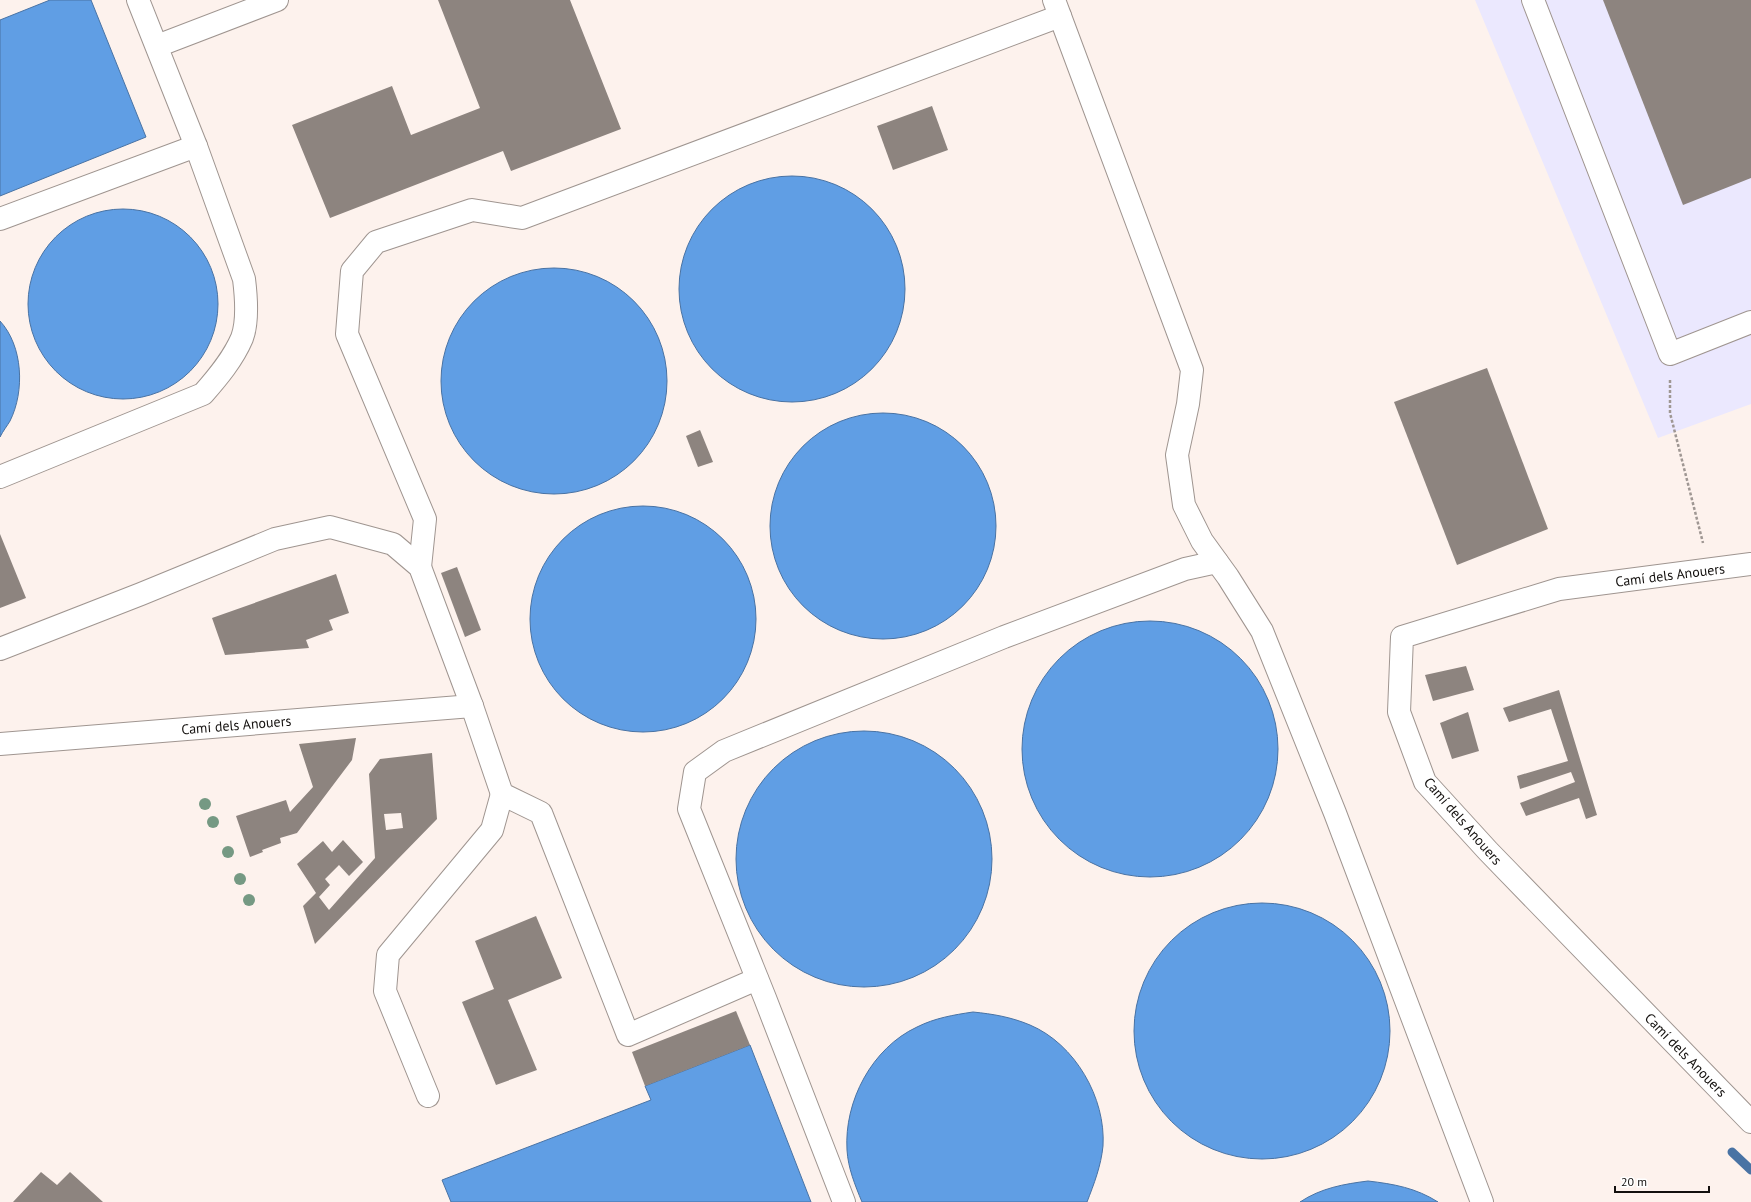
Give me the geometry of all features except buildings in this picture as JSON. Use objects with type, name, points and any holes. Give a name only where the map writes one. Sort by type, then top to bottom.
[{"type":"street","points":[[0,477],[203,394],[224,370],[242,337],[247,302],[244,279],[196,146],[138,0]]},
{"type":"street","points":[[157,46],[277,0]]},
{"type":"street","points":[[1532,0],[1670,354],[1751,322]]},
{"type":"street","points":[[428,1096],[385,990],[388,955],[492,830],[502,794],[472,706],[420,568],[425,519],[347,334],[352,271],[376,242],[472,210],[522,218],[1057,8],[1192,370],[1188,404],[1177,455],[1184,505],[1202,541],[1262,631],[1335,813],[1482,1202]]},
{"type":"street","points":[[0,219],[196,146]]},
{"type":"street","points":[[0,649],[141,594],[275,539],[330,527],[393,544],[420,568]]},
{"type":"street","points":[[844,1202],[690,809],[695,772],[724,751],[1004,637],[1185,569],[1216,562]]},
{"type":"street","name":"Camí dels Anouers","points":[[1751,564],[1559,589],[1402,637],[1399,712],[1425,782],[1488,851],[1751,1122]]},
{"type":"street","name":"Camí dels Anouers","points":[[0,744],[472,706]]},
{"type":"street","points":[[502,794],[541,813],[628,1035],[757,979]]},
{"type":"path","points":[[1670,354],[1670,413],[1709,569]]},
{"type":"shaded area","points":[[1475,0],[1751,0],[1751,404],[1658,438]]},
{"type":"water","points":[[50,0],[91,0],[146,137],[0,196],[0,20]]},
{"type":"water","points":[[781,176],[803,176],[835,184],[855,195],[872,209],[886,226],[897,246],[903,267],[905,289],[903,311],[897,332],[886,352],[872,369],[855,383],[835,394],[803,402],[781,402],[749,394],[739,389],[720,376],[705,361],[698,352],[687,332],[679,300],[679,278],[687,246],[692,236],[705,217],[720,202],[729,195],[749,184]]},
{"type":"water","points":[[123,209],[150,213],[168,220],[190,237],[207,259],[214,277],[218,304],[214,331],[207,349],[190,371],[168,388],[150,395],[123,399],[96,395],[78,388],[56,371],[39,349],[32,331],[28,304],[32,277],[39,259],[56,237],[78,220],[96,213]]},
{"type":"water","points":[[543,268],[565,268],[597,276],[607,281],[626,293],[642,309],[659,338],[665,359],[667,381],[665,403],[659,424],[642,453],[626,469],[597,486],[565,494],[543,494],[511,486],[501,481],[482,469],[466,453],[449,424],[441,392],[441,370],[449,338],[454,328],[466,309],[482,293],[511,276]]},
{"type":"water","points":[[0,321],[8,331],[17,356],[19,383],[15,409],[10,421],[0,437]]},
{"type":"water","points":[[872,413],[894,413],[926,421],[946,432],[963,446],[977,463],[988,483],[994,504],[996,526],[994,548],[988,569],[977,589],[963,606],[946,620],[926,631],[894,639],[872,639],[840,631],[830,626],[811,613],[796,598],[789,589],[778,569],[770,537],[770,515],[778,483],[783,473],[796,454],[811,439],[820,432],[840,421]]},
{"type":"water","points":[[632,506],[654,506],[686,514],[696,519],[715,531],[731,547],[748,576],[754,597],[756,619],[754,641],[748,662],[731,691],[715,707],[686,724],[654,732],[632,732],[600,724],[590,719],[571,707],[555,691],[538,662],[530,630],[530,608],[538,576],[543,566],[555,547],[571,531],[600,514]]},
{"type":"water","points":[[1150,621],[1187,627],[1210,636],[1231,650],[1249,668],[1263,689],[1268,700],[1275,724],[1278,749],[1272,786],[1263,809],[1249,830],[1231,848],[1210,862],[1199,867],[1175,874],[1150,877],[1113,871],[1090,862],[1069,848],[1051,830],[1037,809],[1032,798],[1025,774],[1022,749],[1028,712],[1037,689],[1051,668],[1069,650],[1090,636],[1101,631],[1125,624]]},
{"type":"water","points":[[864,731],[901,737],[924,746],[945,760],[963,778],[977,799],[982,810],[989,834],[992,859],[986,896],[977,919],[963,940],[945,958],[924,972],[913,977],[889,984],[864,987],[827,981],[804,972],[783,958],[765,940],[751,919],[746,908],[739,884],[736,859],[742,822],[751,799],[765,778],[783,760],[804,746],[815,741],[839,734]]},
{"type":"water","points":[[1262,903],[1299,909],[1322,918],[1343,932],[1361,950],[1375,971],[1380,982],[1387,1006],[1390,1031],[1384,1068],[1375,1091],[1361,1112],[1343,1130],[1322,1144],[1311,1149],[1287,1156],[1262,1159],[1225,1153],[1202,1144],[1181,1130],[1163,1112],[1149,1091],[1144,1080],[1137,1056],[1134,1031],[1140,994],[1149,971],[1163,950],[1181,932],[1202,918],[1213,913],[1237,906]]},
{"type":"water","points":[[973,1012],[1016,1020],[1030,1025],[1046,1034],[1061,1045],[1074,1059],[1084,1075],[1093,1092],[1103,1128],[1103,1146],[1099,1168],[1087,1202],[862,1202],[850,1170],[847,1150],[847,1132],[850,1113],[864,1078],[874,1062],[901,1036],[917,1027],[937,1019]]},
{"type":"water","points":[[750,1045],[811,1202],[451,1202],[442,1180],[651,1100],[645,1086]]},
{"type":"water","points":[[1368,1181],[1404,1187],[1421,1193],[1438,1202],[1300,1202],[1316,1193],[1333,1187]]},
{"type":"waterway","points":[[1732,1152],[1751,1170]]}]
